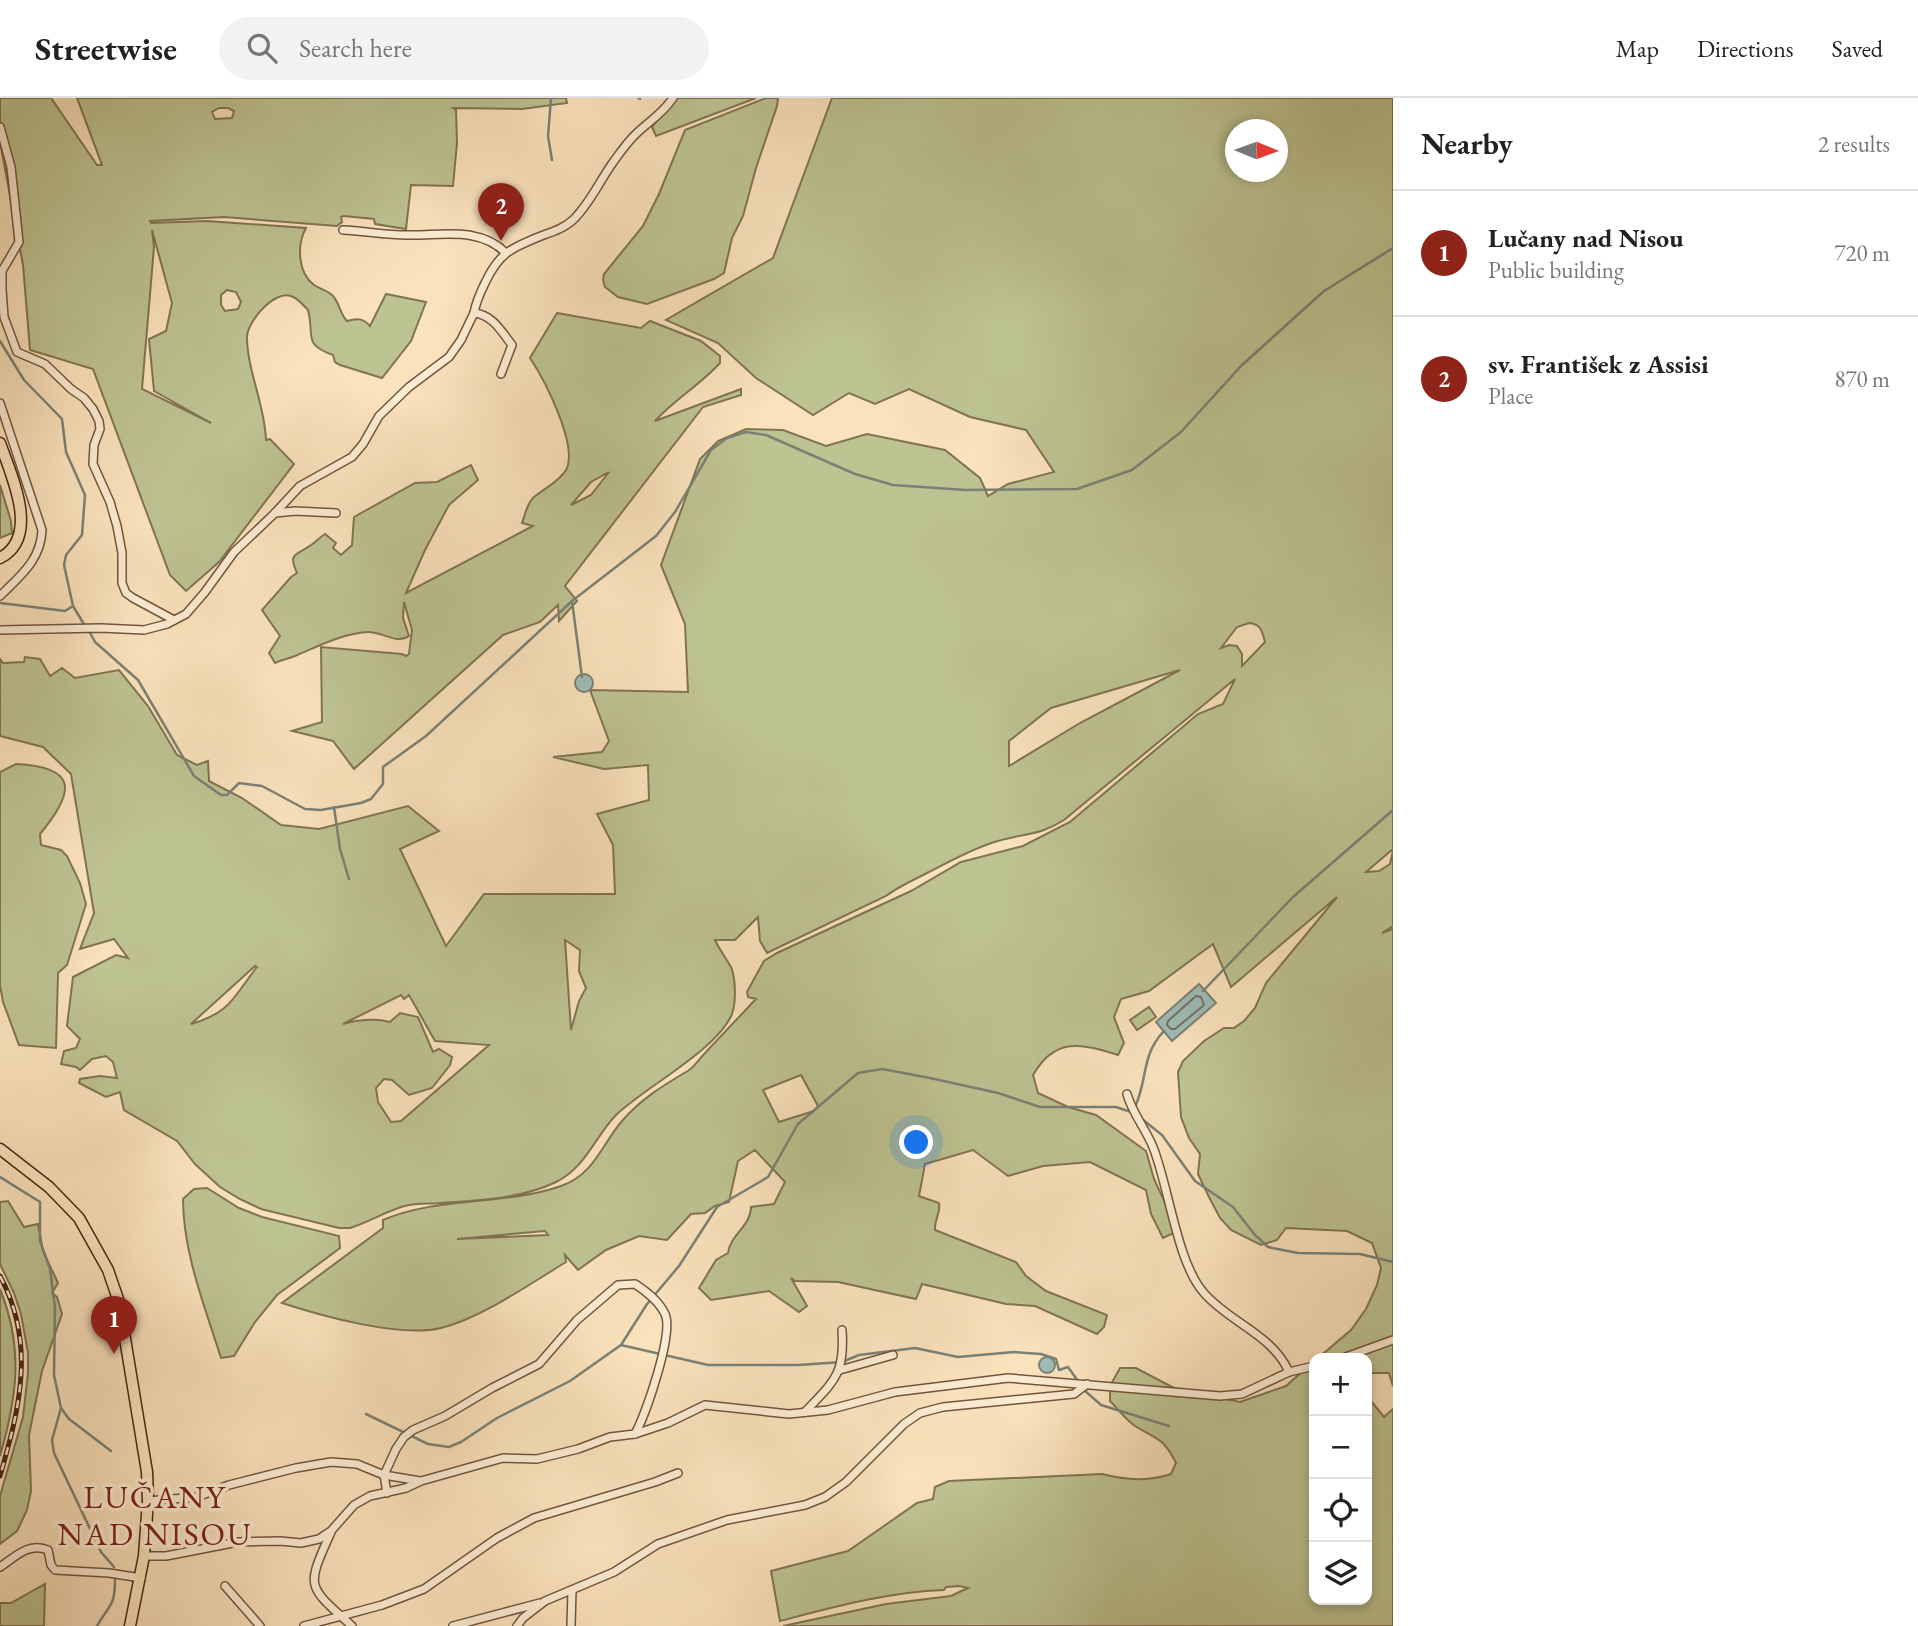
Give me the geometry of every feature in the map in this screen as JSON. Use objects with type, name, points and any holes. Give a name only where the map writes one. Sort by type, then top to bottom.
[{"type":"main road","points":[[0,443],[15,485],[22,516],[18,539],[13,548],[0,558]]},
{"type":"main road","points":[[0,1149],[49,1187],[79,1218],[108,1270],[119,1302],[147,1472],[148,1501],[141,1578],[130,1626]]},
{"type":"street","points":[[0,630],[144,629],[186,614],[234,552],[300,486],[352,457],[379,416],[409,387],[449,357],[474,313],[476,302],[492,267],[506,253],[572,221],[586,205],[612,163],[637,133],[663,113],[673,98]]},
{"type":"street","points":[[0,127],[11,167],[19,242],[2,271],[2,316],[17,352],[45,364],[84,398],[99,421],[93,464],[110,502],[117,526],[122,553],[122,583],[126,593],[132,598],[174,620]]},
{"type":"street","points":[[343,230],[406,235],[471,235],[499,246],[506,253]]},
{"type":"street","points":[[474,313],[485,314],[494,321],[512,345],[502,374]]},
{"type":"street","points":[[0,403],[42,530],[40,550],[26,572],[0,596]]},
{"type":"street","points":[[275,513],[336,513]]},
{"type":"street","points":[[1127,1094],[1154,1147],[1191,1272],[1203,1292],[1216,1305],[1271,1344],[1289,1372]]},
{"type":"street","points":[[387,1493],[384,1475],[404,1437],[539,1364],[578,1320],[618,1285],[635,1284],[653,1297],[666,1315],[668,1332],[645,1416],[635,1434]]},
{"type":"street","points":[[805,1412],[828,1388],[840,1370],[842,1330]]},
{"type":"street","points":[[1357,1353],[1393,1340]]},
{"type":"street","points":[[840,1370],[893,1355]]},
{"type":"street","points":[[144,1556],[166,1556],[238,1542],[300,1543],[319,1539],[331,1531],[354,1505],[370,1496],[407,1488],[421,1481],[503,1458],[537,1459],[578,1449],[610,1437],[635,1434],[668,1423],[705,1405],[789,1414],[828,1410],[895,1392],[1008,1378],[1220,1396],[1242,1394],[1289,1372],[1309,1367]]},
{"type":"street","points":[[453,1626],[545,1601],[614,1572],[658,1544],[727,1520],[805,1505],[825,1497],[846,1482],[904,1424],[920,1413],[943,1407],[1074,1394],[1087,1384]]},
{"type":"street","points":[[148,1501],[197,1497],[229,1485],[331,1462],[357,1464],[384,1475],[421,1481]]},
{"type":"street","points":[[304,1626],[382,1605],[424,1589],[497,1538],[534,1518],[678,1473]]},
{"type":"street","points":[[331,1531],[318,1559],[313,1581],[316,1591],[352,1626]]},
{"type":"street","points":[[0,1567],[26,1549],[36,1547],[48,1550],[51,1565],[55,1570],[141,1578]]},
{"type":"street","points":[[225,1586],[260,1626]]},
{"type":"street","points":[[571,1626],[572,1590]]},
{"type":"street","points":[[517,1626],[545,1601]]},
{"type":"green space","points":[[0,98],[51,98],[97,165],[102,165],[77,98],[566,98],[567,103],[522,109],[453,108],[456,110],[457,143],[453,186],[411,185],[406,229],[375,224],[374,219],[344,216],[337,226],[224,217],[150,221],[207,221],[306,228],[300,250],[304,273],[314,285],[333,296],[347,321],[360,319],[370,326],[386,294],[426,302],[411,341],[382,378],[340,365],[335,362],[333,355],[317,347],[313,343],[308,310],[294,297],[284,295],[277,298],[256,316],[247,337],[266,440],[270,439],[294,464],[219,562],[186,591],[170,575],[93,369],[30,350],[23,265],[0,142]],"holes":[[[219,108],[234,111],[232,118],[215,119],[212,112]],[[152,230],[172,303],[166,331],[149,339],[154,391],[211,423],[142,389],[154,247]],[[227,290],[236,292],[241,302],[238,309],[225,311],[221,305],[221,295]]]},
{"type":"green space","points":[[675,98],[756,98],[656,136],[652,127]]},
{"type":"green space","points":[[766,98],[778,98],[777,106],[743,216],[732,238],[724,273],[647,304],[618,297],[605,287],[604,274],[643,226],[685,130]]},
{"type":"green space","points":[[832,98],[1393,98],[1393,849],[1366,872],[1379,871],[1390,864],[1393,851],[1393,926],[1382,933],[1393,929],[1393,1386],[1389,1373],[1372,1373],[1372,1353],[1324,1353],[1351,1330],[1366,1309],[1377,1285],[1381,1268],[1372,1243],[1347,1231],[1286,1228],[1277,1240],[1261,1245],[1231,1230],[1220,1218],[1198,1174],[1200,1154],[1189,1138],[1181,1117],[1178,1072],[1183,1061],[1204,1041],[1224,1028],[1234,1028],[1244,1021],[1255,1008],[1266,983],[1337,897],[1231,987],[1213,944],[1149,991],[1121,999],[1114,1017],[1124,1043],[1118,1055],[1070,1046],[1050,1054],[1033,1075],[1038,1093],[1068,1107],[1096,1115],[1146,1151],[1154,1179],[1178,1231],[1163,1238],[1151,1214],[1146,1190],[1090,1162],[1043,1166],[1008,1176],[973,1150],[925,1164],[919,1196],[939,1203],[935,1230],[1016,1262],[1026,1276],[1046,1291],[1107,1315],[1104,1327],[1097,1334],[1035,1306],[1006,1304],[922,1284],[916,1299],[838,1282],[795,1281],[791,1278],[807,1306],[799,1312],[769,1291],[711,1300],[699,1288],[716,1260],[728,1253],[732,1241],[748,1220],[751,1207],[774,1204],[785,1182],[755,1150],[738,1161],[729,1202],[715,1206],[705,1213],[691,1214],[667,1240],[639,1236],[606,1250],[578,1270],[565,1255],[566,1262],[472,1317],[441,1328],[404,1330],[318,1314],[282,1303],[383,1228],[383,1220],[426,1207],[500,1198],[409,1205],[350,1228],[339,1228],[261,1209],[220,1187],[195,1164],[177,1141],[124,1110],[120,1092],[106,1097],[79,1083],[80,1079],[100,1076],[117,1078],[113,1062],[106,1056],[92,1059],[80,1070],[61,1064],[64,1051],[76,1048],[80,1039],[67,1026],[73,977],[116,955],[128,958],[114,939],[80,949],[94,913],[71,774],[43,747],[0,736],[0,659],[3,663],[24,662],[25,657],[40,659],[50,676],[62,668],[75,678],[119,670],[148,706],[177,755],[197,765],[208,761],[209,781],[242,798],[281,825],[319,829],[408,806],[439,831],[400,849],[446,946],[484,894],[615,894],[613,845],[597,814],[649,800],[648,765],[604,769],[553,757],[602,752],[609,741],[590,690],[688,692],[685,624],[661,565],[700,459],[718,441],[746,429],[783,430],[826,446],[867,434],[945,450],[980,478],[988,496],[1008,484],[1054,472],[1026,430],[970,417],[909,389],[875,404],[849,393],[813,415],[756,378],[718,343],[666,320],[773,258]],"holes":[[[1249,623],[1259,627],[1265,642],[1242,666],[1242,654],[1237,646],[1221,648],[1237,627]],[[1180,670],[1080,723],[1009,766],[1009,741],[1051,708]],[[1235,679],[1223,704],[1198,714],[1070,822],[1023,846],[961,862],[911,891],[764,961],[747,992],[748,997],[756,999],[691,1069],[652,1094],[629,1113],[590,1167],[561,1186],[500,1198],[529,1192],[566,1176],[582,1160],[616,1115],[696,1054],[724,1028],[732,1014],[735,984],[731,967],[715,940],[735,940],[758,917],[760,941],[767,953],[886,896],[971,851],[1055,825]],[[565,940],[580,950],[579,971],[586,988],[579,1001],[571,1030]],[[257,967],[224,1009],[191,1024]],[[401,995],[404,999],[409,995],[435,1041],[489,1045],[401,1121],[391,1122],[378,1102],[376,1088],[384,1079],[392,1080],[409,1095],[432,1088],[450,1065],[452,1057],[439,1049],[433,1052],[418,1017],[400,1013],[390,1022],[372,1020],[343,1024]],[[801,1075],[818,1106],[814,1111],[779,1122],[763,1090]],[[545,1231],[548,1235],[457,1239]]]},
{"type":"green space","points":[[557,313],[641,328],[650,321],[701,341],[720,356],[720,363],[713,371],[655,421],[741,389],[741,395],[703,407],[565,586],[577,601],[559,621],[558,605],[540,622],[503,635],[354,769],[333,741],[292,731],[322,722],[321,647],[406,656],[409,654],[412,630],[404,602],[403,618],[409,636],[399,639],[373,632],[357,633],[275,663],[269,653],[280,636],[262,610],[297,573],[293,558],[323,535],[336,543],[333,548],[341,555],[352,545],[354,517],[415,483],[437,482],[471,465],[478,480],[449,505],[406,593],[533,526],[522,523],[529,503],[563,474],[569,459],[568,445],[558,413],[530,358]],"holes":[[[609,472],[591,495],[571,505],[591,482]]]},
{"type":"green space","points":[[0,485],[12,533],[0,538]]},
{"type":"green space","points":[[16,764],[52,770],[61,777],[65,785],[60,806],[40,834],[41,845],[61,850],[67,856],[80,883],[86,904],[67,965],[58,973],[56,1048],[19,1045],[3,1002],[0,985],[0,772]]},
{"type":"green space","points":[[1149,1007],[1156,1017],[1137,1030],[1130,1020]]},
{"type":"green space","points":[[207,1188],[239,1208],[262,1217],[339,1236],[340,1248],[277,1295],[255,1322],[234,1356],[221,1358],[196,1280],[184,1219],[183,1199],[194,1189]]},
{"type":"green space","points":[[8,1201],[24,1227],[38,1224],[43,1251],[58,1283],[52,1293],[57,1297],[62,1314],[42,1371],[29,1435],[31,1491],[27,1510],[17,1531],[0,1544],[0,1496],[23,1417],[28,1373],[28,1353],[21,1314],[0,1264],[0,1202]]},
{"type":"green space","points":[[0,1289],[13,1332],[15,1372],[11,1413],[0,1456]]},
{"type":"green space","points":[[1309,1365],[1309,1605],[1372,1605],[1372,1402],[1384,1417],[1393,1409],[1393,1626],[783,1626],[886,1604],[951,1596],[968,1588],[959,1586],[861,1601],[780,1621],[771,1571],[848,1551],[917,1503],[933,1499],[935,1487],[949,1481],[1102,1474],[1145,1479],[1171,1474],[1176,1463],[1167,1448],[1132,1424],[1110,1401],[1110,1386],[1120,1368],[1136,1368],[1174,1388],[1240,1402],[1286,1386]]},
{"type":"green space","points":[[45,1584],[44,1626],[0,1626],[0,1603],[11,1603]]},
{"type":"water","points":[[580,674],[588,674],[593,683],[591,690],[580,692],[575,687],[575,679]]},
{"type":"water","points":[[1199,984],[1216,1003],[1172,1041],[1156,1022]]},
{"type":"water","points":[[1047,1357],[1053,1359],[1053,1371],[1047,1373],[1041,1371],[1039,1365],[1041,1359]]},
{"type":"waterway","points":[[551,98],[548,136],[552,160]]},
{"type":"waterway","points":[[89,631],[95,642],[138,680],[194,776],[221,795],[227,795],[239,783],[262,786],[305,809],[321,810],[361,803],[371,799],[383,784],[383,767],[426,736],[572,601],[656,536],[675,512],[711,450],[727,438],[746,432],[766,435],[855,474],[893,485],[966,490],[1077,489],[1132,470],[1181,432],[1241,366],[1324,291],[1393,248]]},
{"type":"waterway","points":[[0,341],[24,380],[62,419],[66,452],[85,495],[82,535],[66,555],[64,565],[73,606],[65,611],[0,603]]},
{"type":"waterway","points":[[572,601],[582,677]]},
{"type":"waterway","points":[[73,606],[85,626]]},
{"type":"waterway","points":[[334,807],[340,849],[349,879]]},
{"type":"waterway","points":[[1203,991],[1293,897],[1393,810]]},
{"type":"waterway","points":[[1135,1107],[1148,1058],[1164,1031]]},
{"type":"waterway","points":[[366,1414],[428,1444],[449,1447],[497,1418],[570,1381],[621,1345],[647,1304],[679,1266],[717,1207],[768,1177],[798,1124],[858,1073],[882,1069],[998,1093],[1040,1107],[1116,1107],[1131,1112]]},
{"type":"waterway","points":[[1142,1119],[1162,1135],[1195,1181],[1233,1207],[1268,1247],[1298,1253],[1360,1254],[1393,1262]]},
{"type":"waterway","points":[[0,1177],[40,1202],[40,1241],[50,1269],[55,1308],[54,1375],[61,1408],[52,1440],[54,1453],[101,1552],[114,1567]]},
{"type":"waterway","points":[[621,1345],[708,1365],[842,1362],[859,1355],[915,1348],[958,1357],[1014,1352],[1041,1354],[1056,1359],[1059,1370],[1068,1367],[1078,1381]]},
{"type":"waterway","points":[[1084,1390],[1101,1405],[1169,1426]]},
{"type":"waterway","points":[[61,1408],[69,1419],[111,1451]]},
{"type":"waterway","points":[[97,1626],[112,1601],[115,1579]]},
{"type":"railway","points":[[0,1276],[11,1301],[21,1351],[21,1375],[14,1425],[0,1476]]},
{"type":"place","name":"sv. František z Assisi","points":[[501,241]]},
{"type":"place","name":"Lučany nad Nisou","points":[[114,1354]]},
{"type":"district","name":"LUČANY NAD NISOU","points":[[155,1516]]}]
